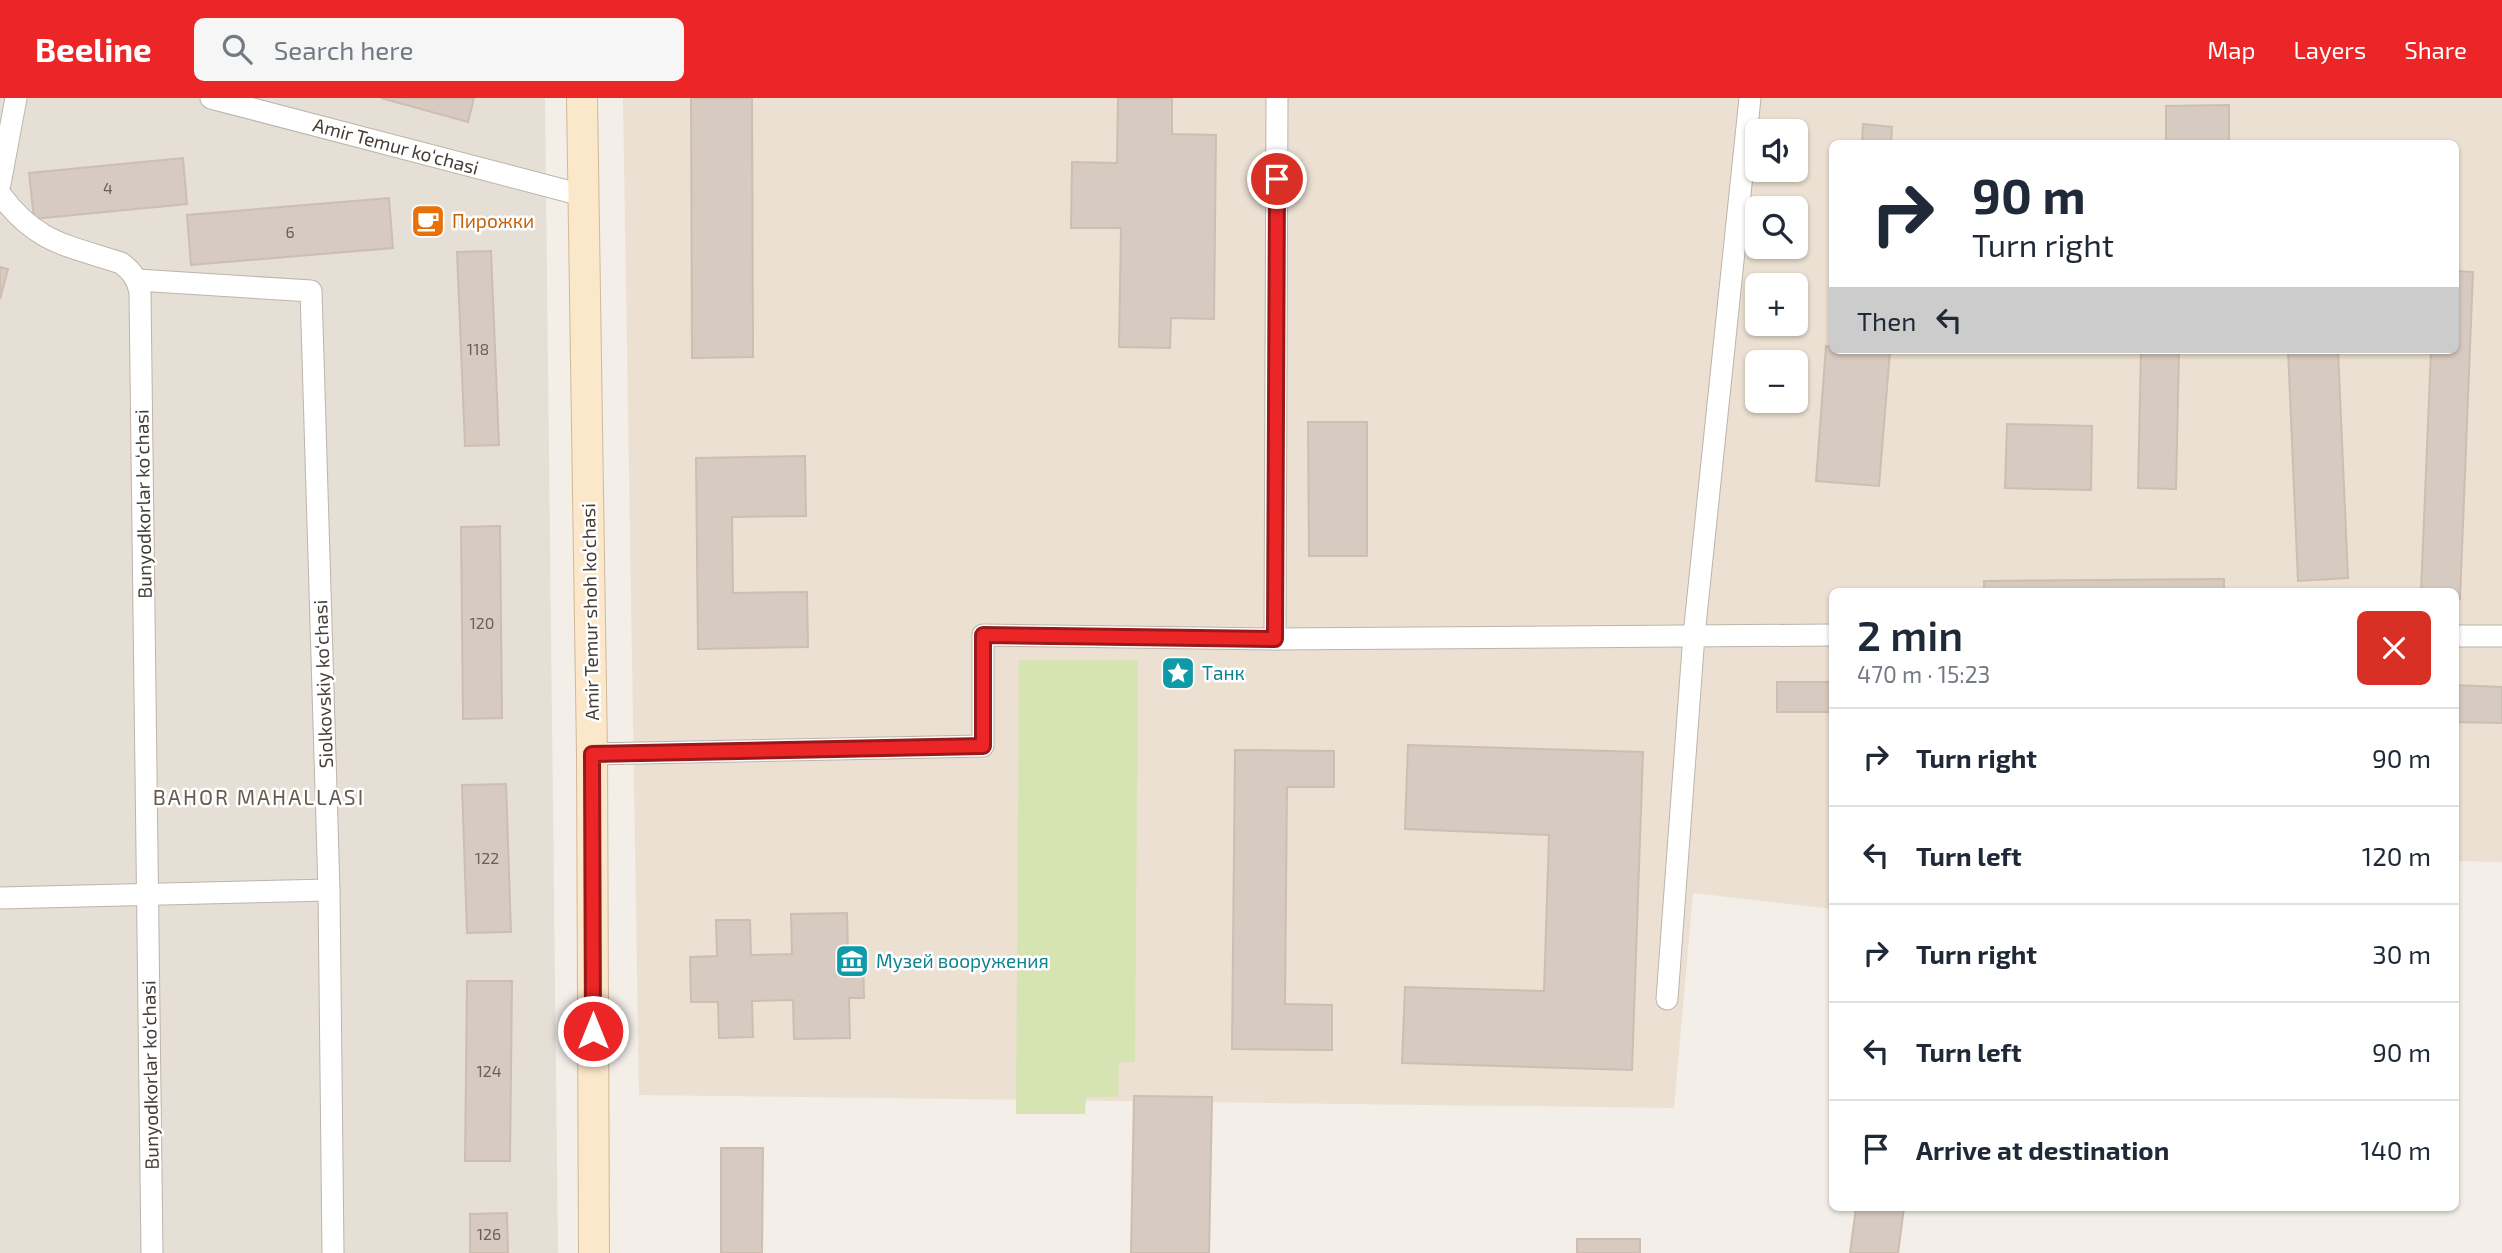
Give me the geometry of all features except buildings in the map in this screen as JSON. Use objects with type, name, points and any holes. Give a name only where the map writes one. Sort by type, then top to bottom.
[{"type":"main road","name":"Amir Temur shoh ko‘chasi","points":[[582,98],[592,754],[594,1253]]},
{"type":"street","points":[[0,184],[16,98]]},
{"type":"street","name":"Amir Temur ko‘chasi","points":[[211,98],[582,195]]},
{"type":"street","points":[[1275,639],[1277,98]]},
{"type":"street","points":[[1667,999],[1694,635],[1750,98]]},
{"type":"street","points":[[0,194],[15,214],[45,238],[121,263],[131,270],[137,280]]},
{"type":"street","name":"Siolkovskiy ko‘chasi","points":[[137,280],[311,290],[330,890],[333,1253]]},
{"type":"street","name":"Bunyodkorlar ko‘chasi","points":[[137,280],[141,320],[152,1253]]},
{"type":"street","points":[[592,754],[983,746],[983,635],[1275,639],[1829,635]]},
{"type":"street","points":[[2459,636],[2502,636]]},
{"type":"street","points":[[0,898],[330,890]]},
{"type":"shaded area","points":[[0,98],[545,98],[558,1253],[0,1253]]},
{"type":"shaded area","points":[[623,98],[2502,98],[2502,862],[2459,861],[2459,588],[1829,588],[1829,909],[1693,893],[1674,1108],[639,1095]]},
{"type":"green space","points":[[1019,660],[1138,660],[1135,1062],[1119,1062],[1118,1097],[1086,1097],[1085,1114],[1016,1114]]},
{"type":"place","name":"Пирожки","points":[[428,221]]},
{"type":"place","name":"Танк","points":[[1178,673]]},
{"type":"place","name":"Музей вооружения","points":[[852,961]]},
{"type":"district","name":"BAHOR MAHALLASI","points":[[259,798]]},
{"type":"route","points":[[593,1031],[592,754],[983,746],[983,635],[1275,639],[1277,179]]}]
